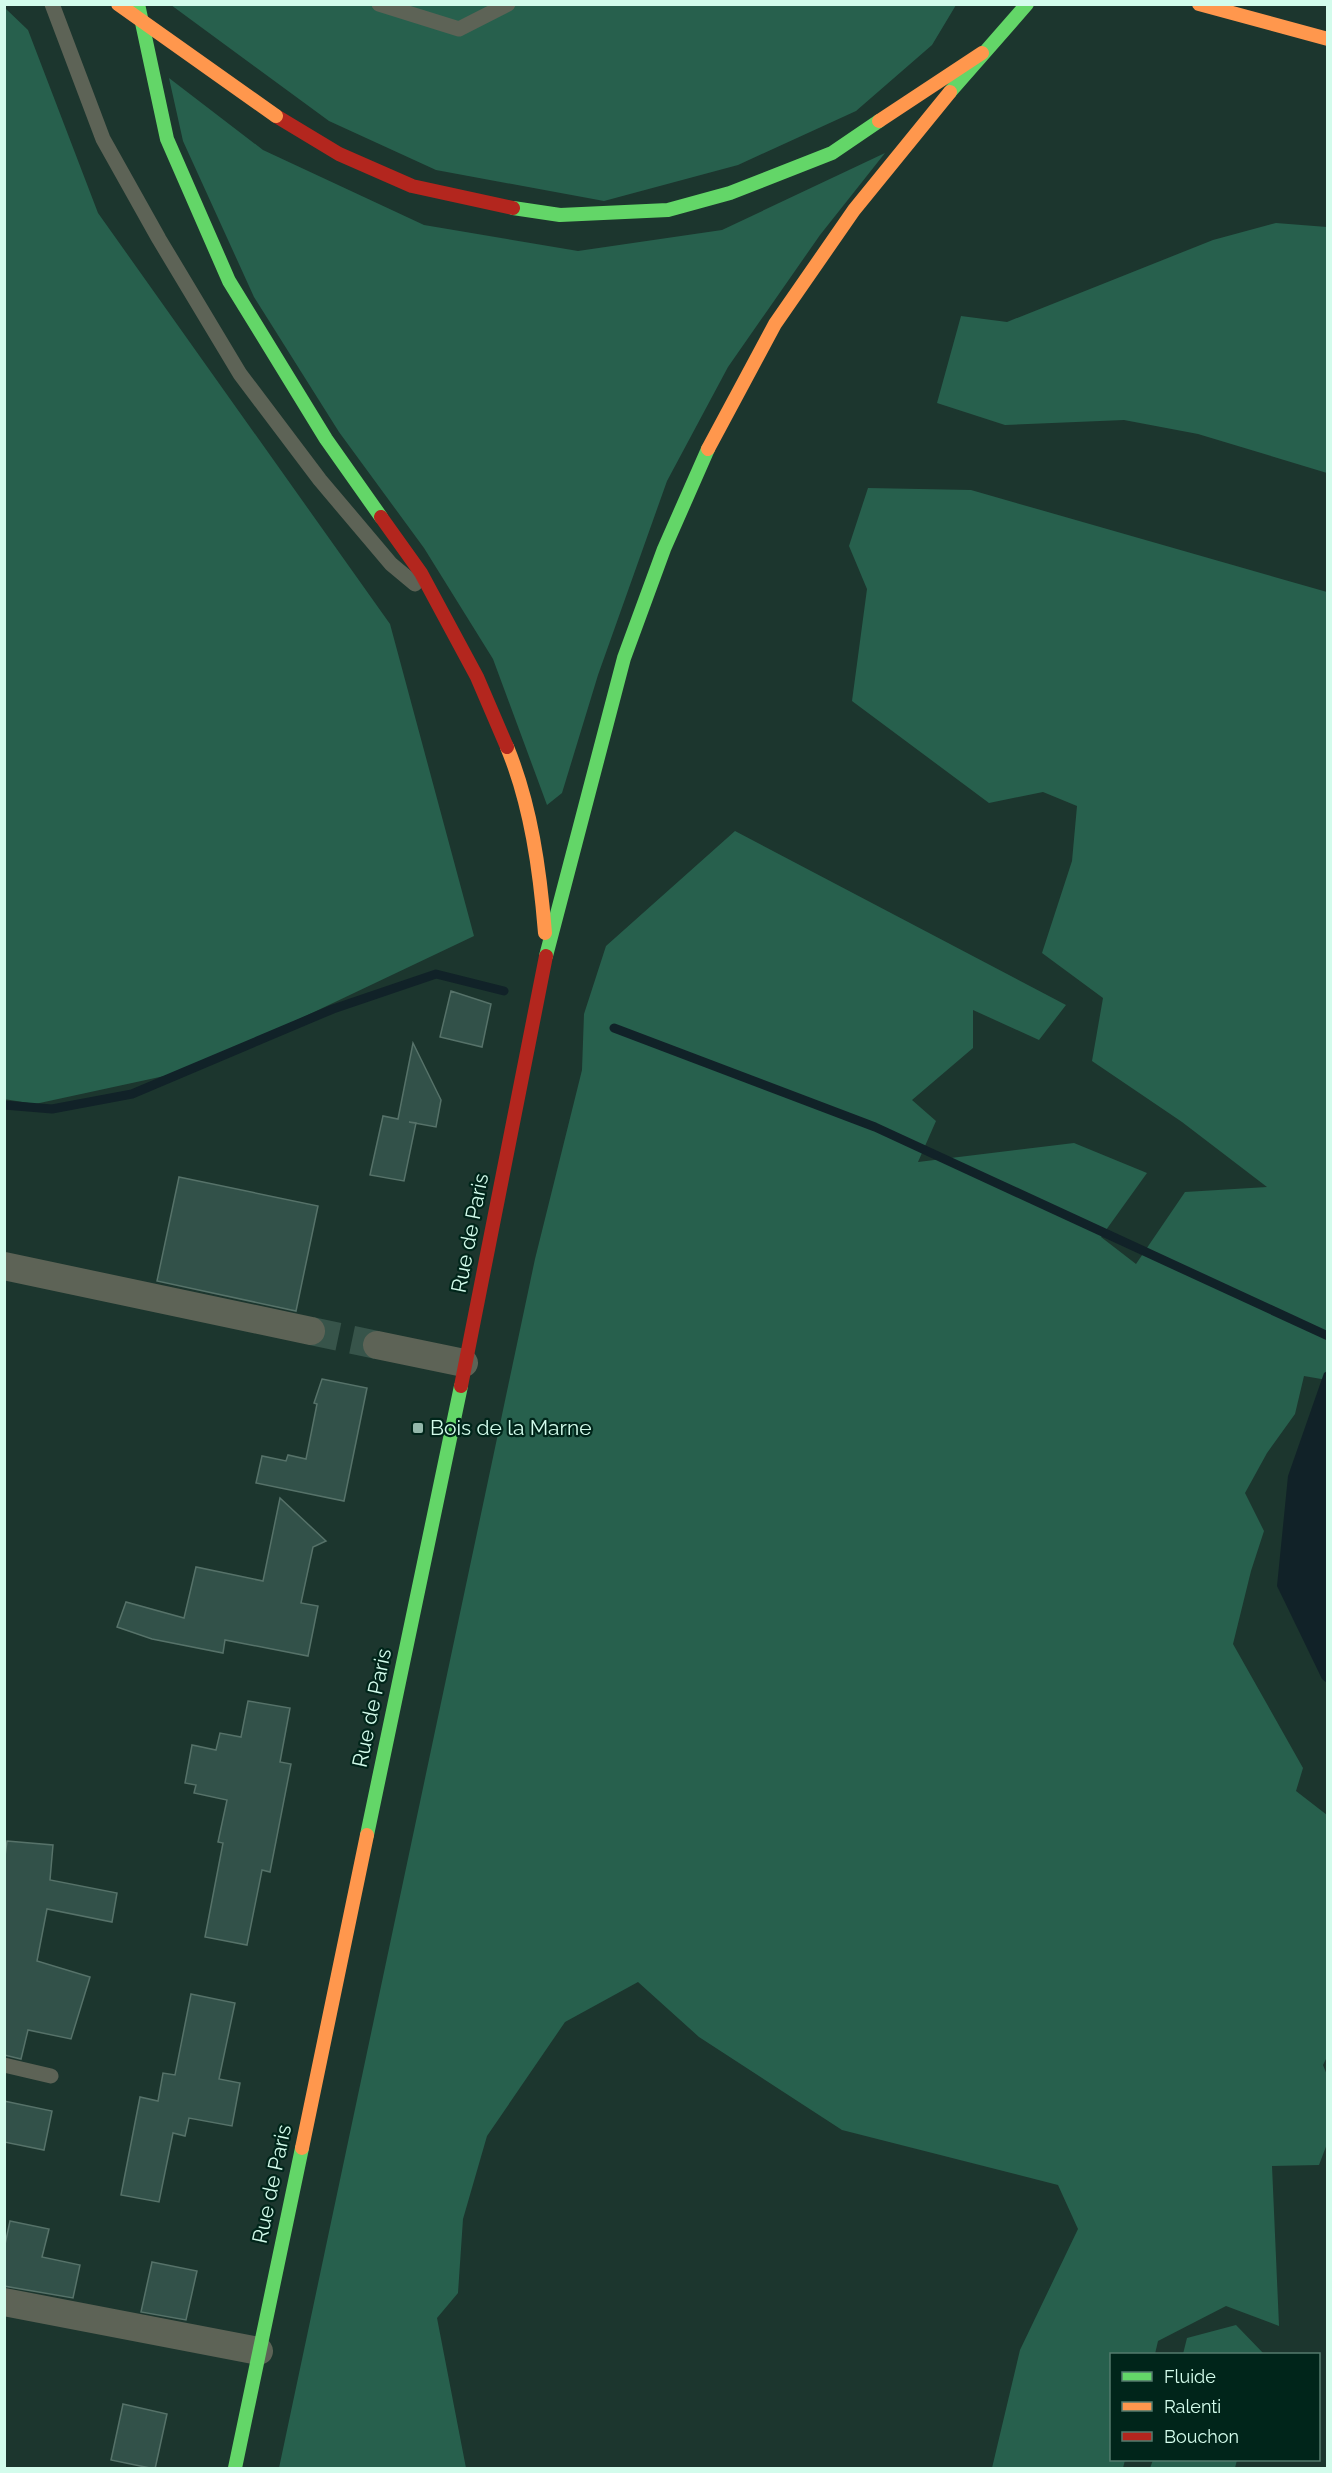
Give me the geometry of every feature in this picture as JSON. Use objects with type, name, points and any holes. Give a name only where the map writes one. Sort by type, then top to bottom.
[{"type":"main road","points":[[118,4],[276,116],[339,154],[412,186],[484,203],[560,215],[668,210],[730,193],[832,153],[982,53]]},
{"type":"main road","points":[[138,4],[167,139],[229,281],[326,439],[421,573],[477,677],[519,777],[541,883],[546,956]]},
{"type":"main road","points":[[546,956],[624,658],[664,549],[713,437],[775,324],[854,210],[982,53],[1026,4]]},
{"type":"main road","points":[[1199,4],[1328,39]]},
{"type":"main road","name":"Rue de Paris","points":[[235,2469],[546,956]]},
{"type":"street","points":[[4,1266],[311,1331]]},
{"type":"street","points":[[376,1345],[464,1363]]},
{"type":"street","points":[[4,2302],[259,2351]]},
{"type":"lane","points":[[52,4],[103,139],[159,239],[240,374],[320,480],[391,564],[438,605]]},
{"type":"lane","points":[[379,4],[459,29],[508,4]]},
{"type":"lane","points":[[4,2065],[51,2076]]},
{"type":"green space","points":[[171,5],[956,5],[932,45],[856,111],[738,165],[604,201],[436,170],[329,121]]},
{"type":"green space","points":[[5,8],[28,30],[98,213],[390,624],[474,936],[192,1070],[35,1104],[4,1099]]},
{"type":"green space","points":[[169,78],[263,150],[424,225],[578,251],[722,230],[885,153],[820,235],[728,367],[667,481],[598,675],[562,793],[547,805],[493,659],[424,548],[339,432],[254,297],[183,141]]},
{"type":"green space","points":[[1276,223],[1327,227],[1327,473],[1198,434],[1124,420],[1005,425],[937,403],[961,316],[1007,322],[1213,240]]},
{"type":"green space","points":[[868,488],[971,490],[1327,592],[1327,1380],[1304,1376],[1295,1414],[1267,1453],[1245,1493],[1264,1531],[1251,1571],[1233,1644],[1303,1768],[1296,1791],[1327,1815],[1328,2055],[1323,2065],[1327,2075],[1327,2144],[1319,2165],[1272,2166],[1279,2326],[1226,2306],[1158,2341],[1155,2353],[1110,2353],[1110,2461],[1125,2461],[1123,2468],[992,2468],[1020,2350],[1078,2229],[1058,2185],[842,2130],[699,2037],[638,1982],[565,2022],[487,2136],[463,2219],[458,2293],[437,2318],[466,2468],[279,2468],[535,1259],[582,1070],[584,1014],[606,946],[735,831],[1066,1005],[1039,1040],[973,1010],[973,1048],[912,1100],[936,1121],[918,1162],[1074,1143],[1147,1173],[1101,1237],[1136,1264],[1185,1192],[1267,1187],[1182,1122],[1092,1061],[1103,998],[1042,953],[1072,861],[1077,806],[1043,792],[989,803],[852,701],[867,589],[849,546]]},
{"type":"green space","points":[[1236,2325],[1263,2353],[1183,2353],[1187,2338]]},
{"type":"green space","points":[[1153,2461],[1237,2461],[1235,2468],[1150,2468]]},
{"type":"shaded area","points":[[1327,1371],[1327,1683],[1322,1679],[1277,1586],[1288,1476],[1324,1373]]},
{"type":"building","points":[[451,991],[491,1004],[482,1047],[440,1037]]},
{"type":"building","points":[[413,1043],[441,1100],[436,1127],[416,1123],[404,1181],[370,1175],[383,1116],[398,1119]]},
{"type":"building","points":[[179,1177],[318,1206],[296,1311],[157,1281]]},
{"type":"building","points":[[322,1379],[367,1388],[344,1501],[256,1483],[262,1456],[286,1461],[288,1455],[306,1459],[317,1404],[314,1403]]},
{"type":"building","points":[[280,1498],[326,1541],[313,1547],[301,1603],[318,1606],[308,1656],[225,1640],[223,1653],[152,1639],[117,1627],[126,1602],[184,1618],[196,1567],[263,1581]]},
{"type":"building","points":[[248,1701],[290,1708],[280,1762],[291,1764],[270,1872],[262,1870],[247,1945],[205,1937],[223,1843],[218,1842],[227,1800],[194,1793],[196,1785],[185,1783],[192,1745],[216,1750],[220,1733],[241,1737]]},
{"type":"building","points":[[7,1841],[53,1845],[50,1880],[117,1893],[112,1922],[47,1909],[37,1961],[90,1977],[71,2039],[28,2030],[21,2059],[4,2055],[4,1864]]},
{"type":"building","points":[[191,1994],[235,2003],[219,2079],[240,2083],[232,2126],[189,2118],[185,2136],[173,2133],[159,2202],[121,2195],[140,2097],[158,2101],[163,2073],[175,2075]]},
{"type":"building","points":[[4,2101],[52,2111],[44,2150],[4,2142]]},
{"type":"building","points":[[10,2221],[49,2229],[42,2257],[80,2265],[73,2298],[4,2286],[4,2249]]},
{"type":"building","points":[[152,2262],[197,2271],[186,2320],[141,2312]]},
{"type":"building","points":[[123,2404],[167,2414],[155,2469],[111,2460]]},
{"type":"waterway","points":[[4,1105],[52,1109],[132,1094],[333,1009],[436,974],[504,991]]},
{"type":"waterway","points":[[614,1028],[875,1127],[1328,1336]]},
{"type":"tunnel","points":[[311,1331],[377,1345]]},
{"type":"traffic: fast","points":[[138,4],[167,139],[229,281],[326,439],[381,517]]},
{"type":"traffic: fast","points":[[950,92],[1027,4]]},
{"type":"traffic: fast","points":[[513,208],[560,215],[668,210],[730,193],[832,153],[879,121]]},
{"type":"traffic: fast","points":[[546,956],[624,658],[664,549],[708,449]]},
{"type":"traffic: fast","points":[[367,1835],[461,1386]]},
{"type":"traffic: fast","points":[[235,2468],[302,2148]]},
{"type":"traffic: slow","points":[[118,4],[276,116]]},
{"type":"traffic: slow","points":[[1199,4],[1328,39]]},
{"type":"traffic: slow","points":[[879,121],[982,53]]},
{"type":"traffic: slow","points":[[708,449],[775,324],[854,210],[950,92]]},
{"type":"traffic: slow","points":[[507,747],[522,792],[533,838],[545,933]]},
{"type":"traffic: slow","points":[[302,2148],[367,1835]]},
{"type":"traffic: jam","points":[[276,116],[339,154],[412,186],[513,208]]},
{"type":"traffic: jam","points":[[381,517],[421,573],[477,677],[507,747]]},
{"type":"traffic: jam","points":[[461,1386],[546,956]]},
{"type":"place","name":"Bois de la Marne","points":[[418,1428]]}]
